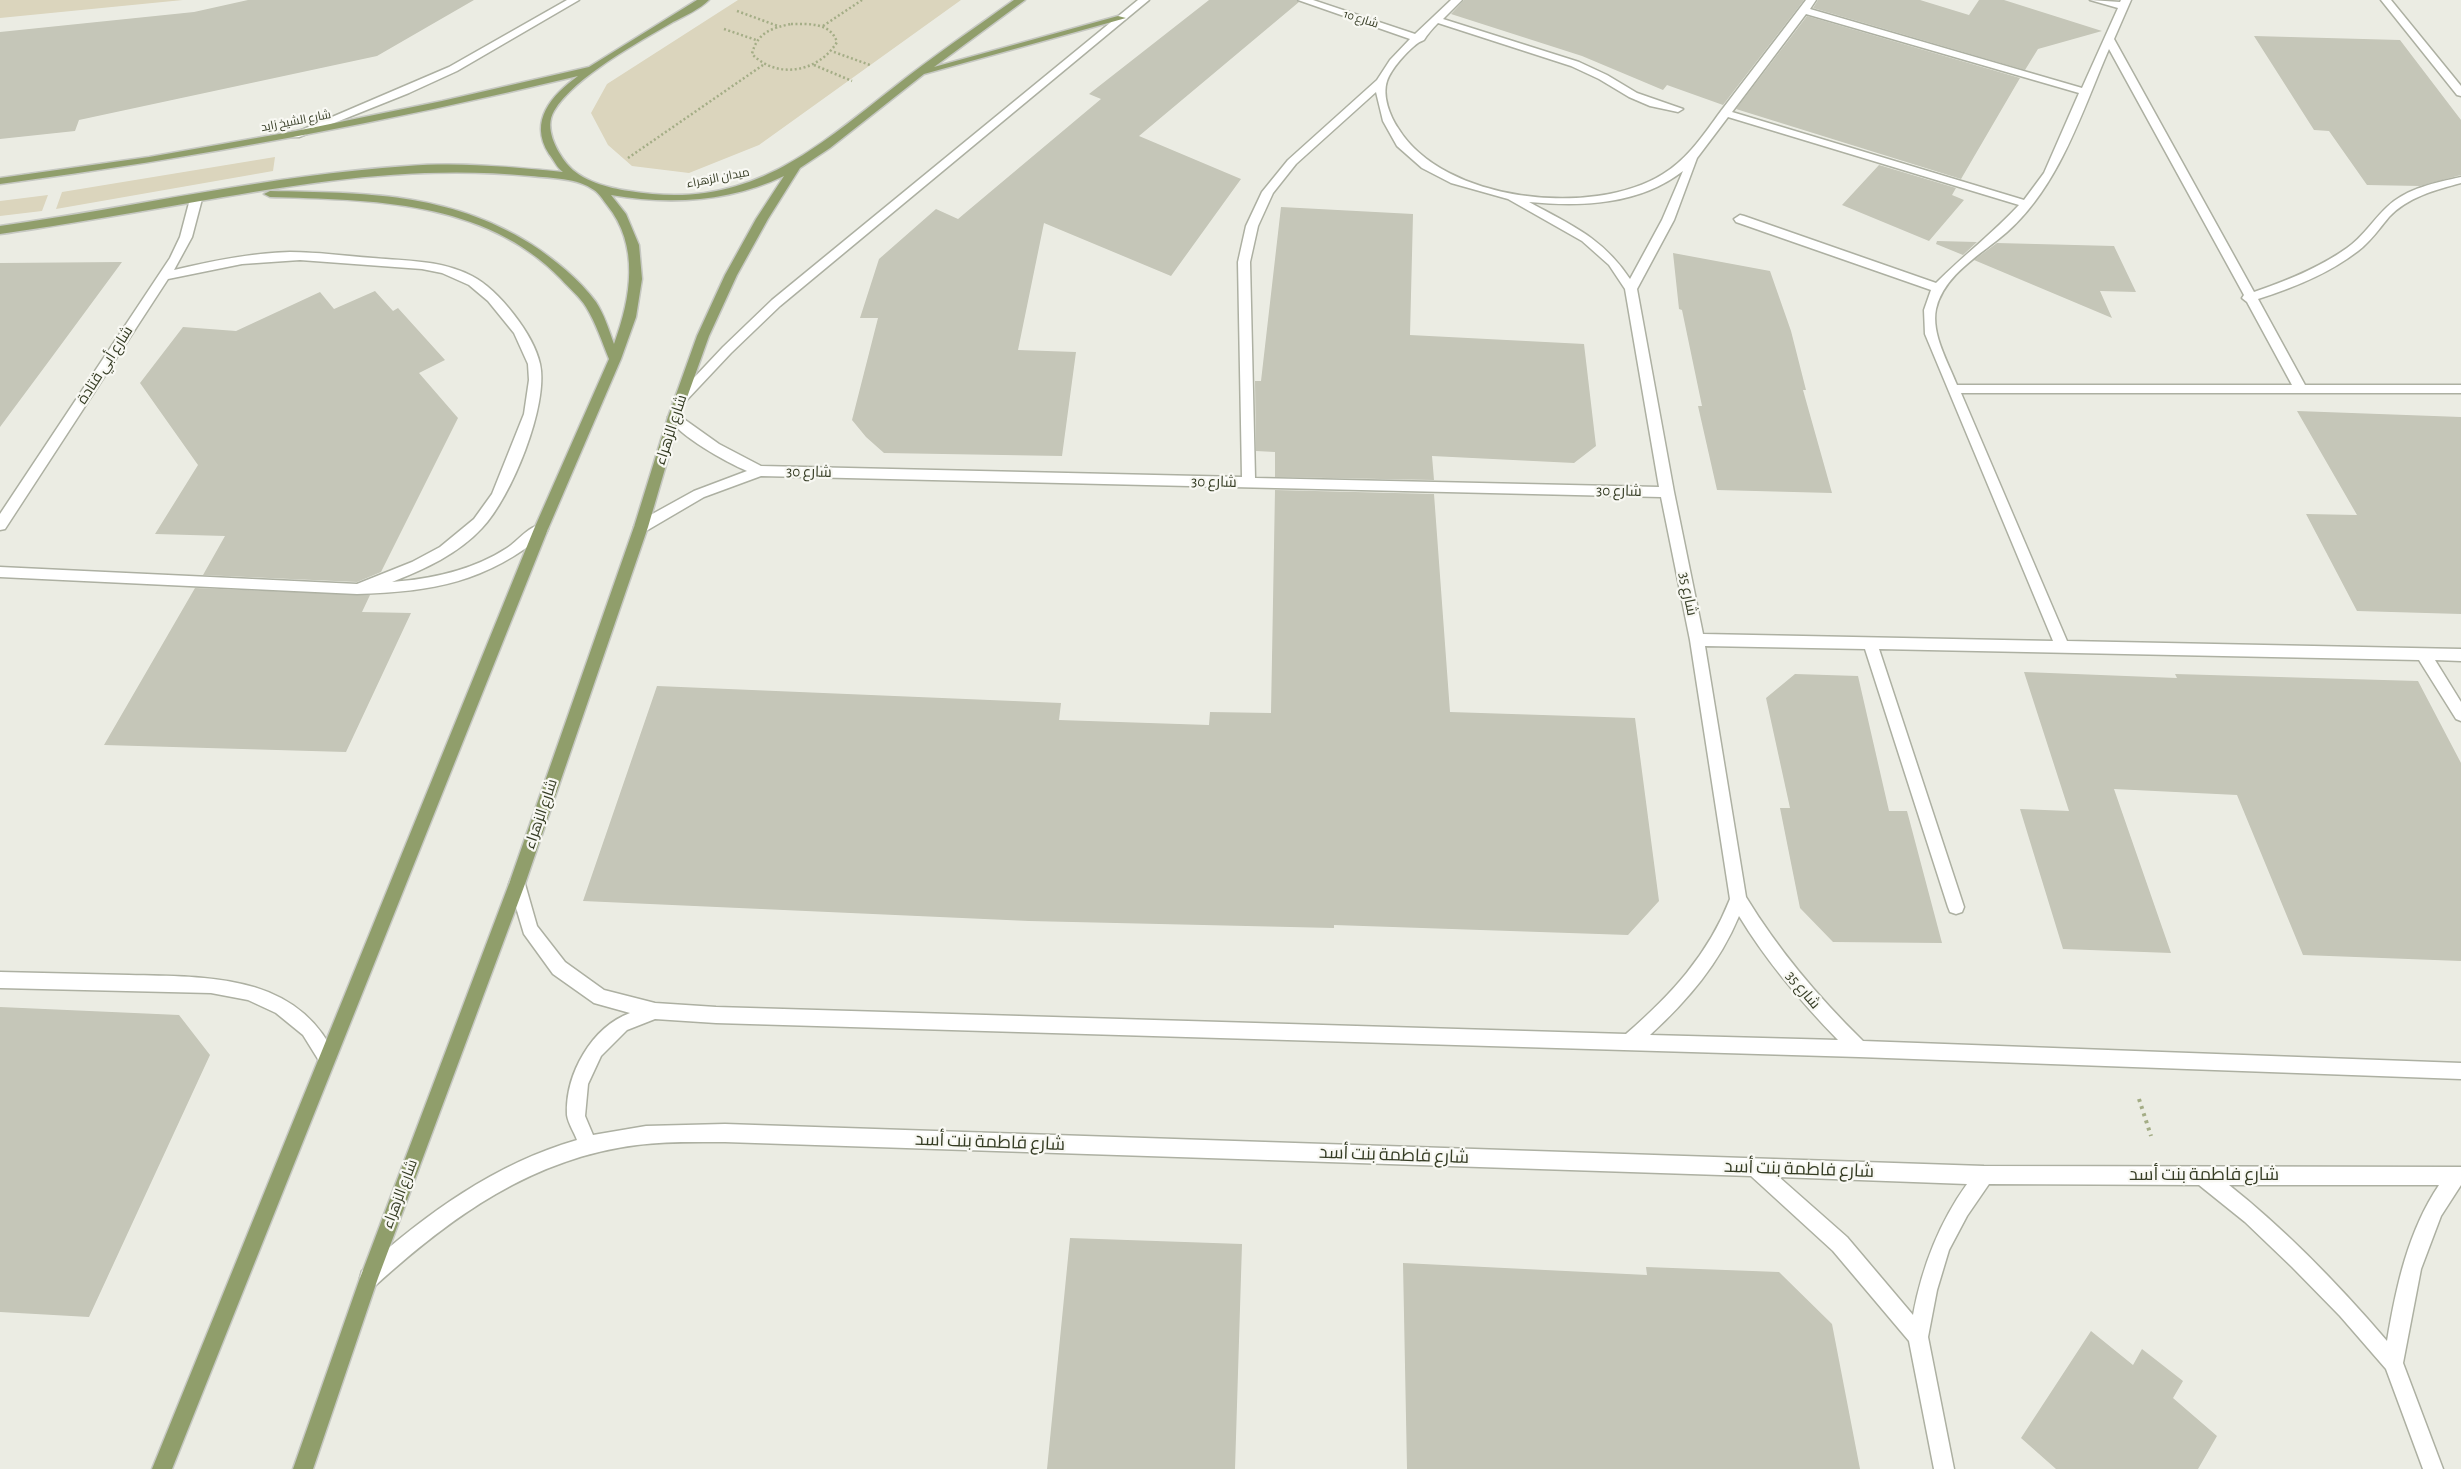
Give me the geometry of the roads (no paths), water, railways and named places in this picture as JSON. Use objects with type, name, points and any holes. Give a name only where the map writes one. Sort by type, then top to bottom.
[{"type":"main road","name":"ميدان الزهراء","points":[[704,0],[594,68],[567,90],[548,111],[545,135],[554,157],[574,177],[594,186],[642,198],[695,198],[748,187],[795,168],[820,151],[918,75],[1020,0]]},
{"type":"main road","points":[[918,75],[1121,18]]},
{"type":"main road","name":"شارع الشيخ زايد","points":[[0,181],[146,161],[288,138],[403,114],[594,68]]},
{"type":"main road","name":"شارع الزهراء","points":[[304,1469],[369,1278],[517,884],[641,527],[674,417],[703,336],[731,275],[762,219],[795,168]]},
{"type":"main road","points":[[0,230],[322,177],[410,169],[494,169],[574,177]]},
{"type":"main road","points":[[162,1469],[541,529],[615,359],[630,317],[636,279],[633,245],[620,214],[594,186]]},
{"type":"main road","points":[[196,199],[279,194],[363,196],[435,206],[499,229],[551,262],[591,304],[615,359]]},
{"type":"street","points":[[288,138],[405,91],[453,69],[574,0]]},
{"type":"street","points":[[680,401],[727,350],[776,303],[1144,0]]},
{"type":"street","name":"شارع 10","points":[[1303,0],[1419,38]]},
{"type":"street","points":[[1249,482],[1244,262],[1252,226],[1268,192],[1292,162],[1382,81],[1394,63],[1457,0]]},
{"type":"street","points":[[1382,81],[1382,106],[1392,130],[1412,153],[1441,173],[1478,189],[1513,198],[1569,202],[1616,197],[1655,184],[1678,171],[1694,155],[1811,0]]},
{"type":"street","points":[[2062,646],[1931,334],[1930,310],[1938,288],[1964,261],[2004,229],[2027,204],[2049,173],[2124,3],[2095,0]]},
{"type":"street","points":[[2386,0],[2461,93]]},
{"type":"street","points":[[1804,10],[2086,92]]},
{"type":"street","points":[[1437,20],[1575,64],[1603,76],[1632,95],[1654,104],[1678,109]]},
{"type":"street","points":[[2109,39],[2248,298],[2301,389]]},
{"type":"street","points":[[1726,113],[2027,204]]},
{"type":"street","points":[[1513,198],[1586,238],[1613,262],[1632,289],[1668,220],[1694,155]]},
{"type":"street","points":[[2248,298],[2290,285],[2325,268],[2354,249],[2397,204],[2420,192],[2461,180]]},
{"type":"street","name":"شارع أبي قتادة","points":[[2,519],[164,276],[186,237],[196,199]]},
{"type":"street","points":[[1740,219],[1938,288]]},
{"type":"street","points":[[164,276],[229,262],[291,256],[444,268],[470,280],[478,286],[492,298],[524,336],[534,360],[536,386],[530,415],[503,487],[490,511],[470,532],[438,555],[400,574],[357,589]]},
{"type":"street","name":"شارع 35","points":[[1632,289],[1667,492],[1697,640],[1738,900],[1761,937],[1790,976],[1859,1049]]},
{"type":"street","points":[[1954,389],[2461,390]]},
{"type":"street","name":"شارع 30","points":[[674,417],[713,448],[734,460],[760,471],[1667,492]]},
{"type":"street","name":"شارع 30","points":[[641,527],[699,494],[760,471]]},
{"type":"street","points":[[0,572],[357,589],[432,584],[473,572],[510,553],[541,529]]},
{"type":"street","points":[[1697,640],[2461,655]]},
{"type":"street","points":[[1870,643],[1956,907]]},
{"type":"street","points":[[2424,655],[2461,715]]},
{"type":"street","points":[[517,884],[530,929],[558,968],[600,997],[655,1011],[716,1015],[1859,1049],[2461,1071]]},
{"type":"street","points":[[1629,1042],[1665,1011],[1696,977],[1720,939],[1738,900]]},
{"type":"street","points":[[0,980],[211,985],[249,992],[282,1007],[309,1029],[327,1058]]},
{"type":"street","points":[[588,1145],[576,1116],[579,1083],[595,1050],[621,1024],[655,1011]]},
{"type":"street","name":"شارع فاطمة بنت أسد","points":[[369,1278],[410,1240],[453,1207],[497,1181],[542,1160],[588,1145],[635,1136],[726,1132],[1984,1175],[2458,1176]]},
{"type":"street","points":[[1755,1168],[1840,1244],[1880,1289],[1918,1337]]},
{"type":"street","points":[[1944,1469],[1918,1337],[1927,1290],[1941,1248],[1960,1209],[1984,1175]]},
{"type":"street","points":[[2202,1175],[2252,1215],[2299,1260],[2347,1309],[2393,1363],[2433,1469]]},
{"type":"street","points":[[2393,1363],[2401,1309],[2413,1259],[2432,1214],[2458,1176]]}]
